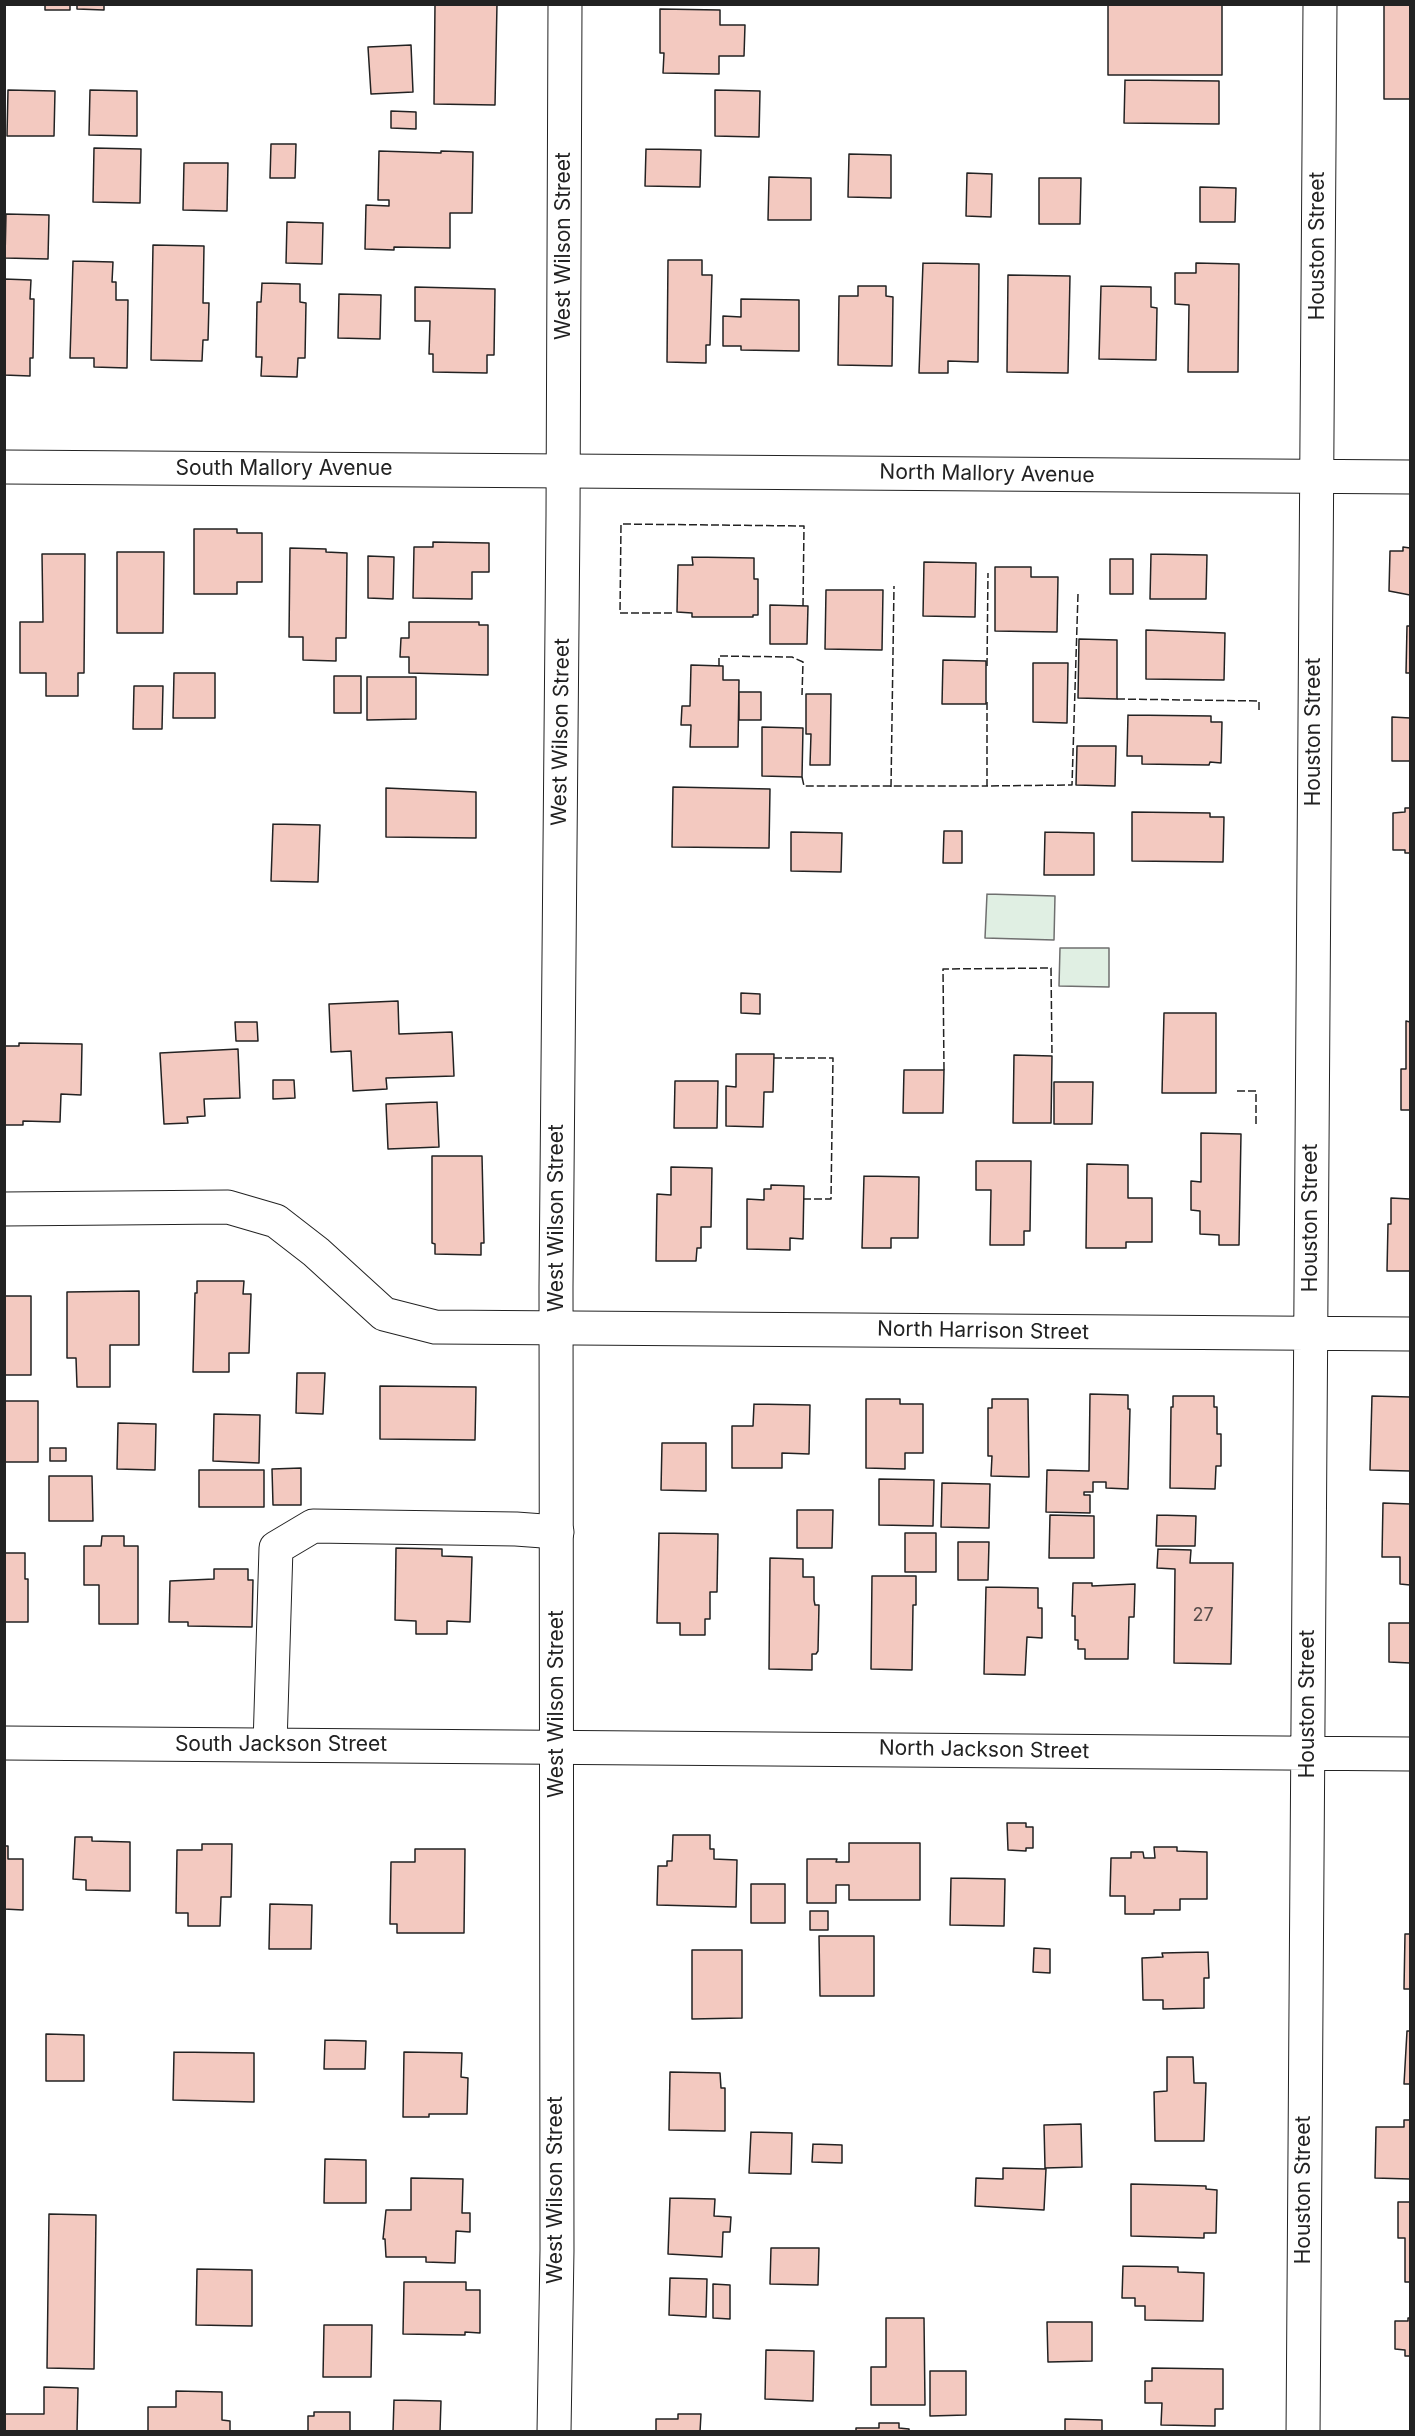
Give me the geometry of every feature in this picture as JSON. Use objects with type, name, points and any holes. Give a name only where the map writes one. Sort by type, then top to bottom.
[{"type":"street","name":"West Wilson Street","points":[[554,2432],[557,2250],[558,1747],[556,1328],[564,470],[565,4]]},
{"type":"street","name":"Houston Street","points":[[1303,2432],[1320,4]]},
{"type":"street","name":"South Mallory Avenue","points":[[4,467],[564,470]]},
{"type":"street","name":"North Mallory Avenue","points":[[564,470],[1410,477]]},
{"type":"street","name":"North Harrison Street","points":[[4,1209],[228,1208],[276,1221],[316,1252],[384,1314],[435,1327],[1410,1334]]},
{"type":"street","points":[[270,1745],[276,1548],[313,1526],[516,1529],[557,1532]]},
{"type":"street","name":"South Jackson Street","points":[[4,1743],[558,1747]]},
{"type":"street","name":"North Jackson Street","points":[[558,1747],[1410,1754]]},
{"type":"green space","points":[[987,894],[1055,896],[1054,940],[985,938]]},
{"type":"green space","points":[[1060,948],[1109,948],[1109,987],[1059,986]]},
{"type":"building","points":[[45,4],[70,4],[70,10],[45,10]]},
{"type":"building","points":[[77,4],[104,4],[104,10],[77,9]]},
{"type":"building","points":[[435,4],[497,4],[495,105],[434,104]]},
{"type":"building","points":[[1108,4],[1222,4],[1222,75],[1108,75]]},
{"type":"building","points":[[1384,4],[1410,4],[1410,99],[1384,99]]},
{"type":"building","points":[[660,9],[720,10],[720,25],[745,25],[744,56],[719,56],[719,74],[663,73],[664,53],[660,53]]},
{"type":"building","points":[[411,45],[413,92],[371,94],[368,47]]},
{"type":"building","points":[[1125,80],[1219,81],[1219,124],[1124,123]]},
{"type":"building","points":[[8,90],[55,91],[54,136],[7,136]]},
{"type":"building","points":[[90,90],[137,91],[137,136],[89,135]]},
{"type":"building","points":[[715,90],[760,91],[759,137],[715,136]]},
{"type":"building","points":[[391,111],[416,112],[416,129],[391,128]]},
{"type":"building","points":[[271,144],[296,144],[295,178],[270,178]]},
{"type":"building","points":[[94,148],[141,149],[140,203],[93,202]]},
{"type":"building","points":[[646,149],[701,150],[700,187],[645,186]]},
{"type":"building","points":[[379,151],[473,152],[472,213],[450,213],[450,248],[365,249],[366,205],[389,206],[389,200],[378,200]]},
{"type":"building","points":[[849,154],[891,155],[891,198],[848,197]]},
{"type":"building","points":[[184,163],[228,163],[227,211],[183,210]]},
{"type":"building","points":[[967,173],[992,174],[991,217],[966,216]]},
{"type":"building","points":[[769,177],[811,178],[811,220],[768,220]]},
{"type":"building","points":[[1039,178],[1081,178],[1080,224],[1039,224]]},
{"type":"building","points":[[1200,187],[1236,188],[1235,222],[1200,222]]},
{"type":"building","points":[[6,214],[49,215],[48,259],[5,258]]},
{"type":"building","points":[[287,222],[323,223],[322,264],[286,263]]},
{"type":"building","points":[[153,245],[204,246],[203,303],[209,303],[208,340],[203,340],[202,361],[151,360]]},
{"type":"building","points":[[668,260],[702,260],[702,275],[712,275],[710,345],[706,345],[706,363],[667,362]]},
{"type":"building","points":[[73,261],[113,262],[112,282],[116,282],[116,300],[128,300],[127,368],[94,367],[94,358],[70,358]]},
{"type":"building","points":[[923,263],[979,264],[978,362],[948,361],[948,373],[919,373]]},
{"type":"building","points":[[1196,263],[1239,264],[1238,372],[1188,372],[1189,305],[1175,304],[1175,273],[1196,273]]},
{"type":"building","points":[[1008,275],[1070,276],[1068,373],[1007,372]]},
{"type":"building","points":[[4,279],[31,280],[30,299],[34,299],[33,358],[30,358],[30,376],[4,375]]},
{"type":"building","points":[[262,283],[300,284],[300,302],[306,303],[305,358],[298,358],[297,377],[261,376],[262,357],[256,357],[257,302],[261,302]]},
{"type":"building","points":[[858,286],[886,286],[886,296],[893,297],[892,366],[838,365],[839,296],[858,296]]},
{"type":"building","points":[[1101,286],[1151,287],[1151,307],[1157,308],[1156,360],[1099,359]]},
{"type":"building","points":[[415,287],[495,289],[494,355],[487,355],[487,373],[433,372],[433,354],[429,354],[430,321],[415,321]]},
{"type":"building","points":[[339,294],[381,295],[380,339],[338,338]]},
{"type":"building","points":[[741,299],[799,300],[799,351],[741,350],[741,346],[723,346],[723,316],[741,317]]},
{"type":"building","points":[[194,529],[237,529],[237,533],[262,533],[262,582],[237,582],[237,594],[194,594]]},
{"type":"building","points":[[433,542],[489,543],[489,572],[472,572],[472,599],[413,598],[414,547],[433,547]]},
{"type":"building","points":[[1403,547],[1410,548],[1410,595],[1389,591],[1390,551],[1403,551]]},
{"type":"building","points":[[290,548],[326,549],[326,552],[347,553],[346,638],[336,638],[336,661],[303,660],[303,637],[289,637]]},
{"type":"building","points":[[117,552],[164,552],[163,633],[117,633]]},
{"type":"building","points":[[42,554],[85,554],[84,673],[78,673],[78,696],[46,696],[46,673],[20,673],[20,622],[43,622]]},
{"type":"building","points":[[1151,554],[1207,555],[1206,599],[1150,599]]},
{"type":"building","points":[[368,556],[394,557],[393,599],[368,598]]},
{"type":"building","points":[[692,557],[754,558],[754,579],[758,579],[758,615],[753,615],[753,617],[692,617],[692,613],[677,612],[678,565],[693,565]]},
{"type":"building","points":[[1110,559],[1133,559],[1133,594],[1110,594]]},
{"type":"building","points":[[924,562],[976,563],[975,617],[923,616]]},
{"type":"building","points":[[995,567],[1031,567],[1031,577],[1058,577],[1057,632],[995,631]]},
{"type":"building","points":[[826,590],[883,590],[882,650],[825,649]]},
{"type":"building","points":[[770,605],[808,606],[807,644],[770,644]]},
{"type":"building","points":[[409,622],[479,622],[479,625],[488,625],[488,675],[409,673],[409,657],[400,657],[401,638],[409,638]]},
{"type":"building","points":[[1407,626],[1410,626],[1410,673],[1406,673]]},
{"type":"building","points":[[1146,630],[1225,633],[1224,680],[1146,679]]},
{"type":"building","points":[[1079,639],[1117,640],[1117,699],[1078,698]]},
{"type":"building","points":[[943,660],[986,661],[986,704],[942,704]]},
{"type":"building","points":[[1033,663],[1068,663],[1067,723],[1033,722]]},
{"type":"building","points":[[691,665],[723,666],[723,680],[739,680],[738,747],[690,747],[691,725],[681,725],[682,706],[690,706]]},
{"type":"building","points":[[174,673],[215,673],[215,718],[173,718]]},
{"type":"building","points":[[334,676],[361,676],[361,713],[334,713]]},
{"type":"building","points":[[367,677],[416,677],[416,719],[367,720]]},
{"type":"building","points":[[134,686],[163,686],[162,729],[133,729]]},
{"type":"building","points":[[739,692],[761,692],[761,720],[739,720]]},
{"type":"building","points":[[806,694],[831,694],[830,765],[810,765],[811,734],[806,734]]},
{"type":"building","points":[[1128,715],[1211,716],[1211,722],[1222,722],[1221,763],[1210,762],[1209,765],[1142,764],[1142,756],[1127,756]]},
{"type":"building","points":[[1392,717],[1410,718],[1410,761],[1392,761]]},
{"type":"building","points":[[762,727],[803,728],[802,777],[762,776]]},
{"type":"building","points":[[1077,746],[1116,746],[1115,786],[1076,785]]},
{"type":"building","points":[[673,787],[770,789],[769,848],[672,847]]},
{"type":"building","points":[[386,788],[476,792],[476,838],[386,837]]},
{"type":"building","points":[[1405,808],[1410,808],[1410,853],[1405,853],[1405,850],[1393,850],[1393,813],[1405,812]]},
{"type":"building","points":[[1132,812],[1210,813],[1210,817],[1224,817],[1223,862],[1132,861]]},
{"type":"building","points":[[273,824],[320,825],[318,882],[271,881]]},
{"type":"building","points":[[944,831],[962,831],[962,863],[943,863]]},
{"type":"building","points":[[791,832],[842,833],[841,872],[791,871]]},
{"type":"building","points":[[1045,832],[1094,833],[1094,875],[1044,875]]},
{"type":"building","points":[[741,993],[760,994],[760,1014],[741,1013]]},
{"type":"building","points":[[398,1001],[399,1034],[452,1032],[454,1076],[386,1078],[387,1089],[353,1091],[351,1051],[331,1052],[329,1004]]},
{"type":"building","points":[[1164,1013],[1216,1013],[1216,1093],[1162,1093]]},
{"type":"building","points":[[1406,1021],[1410,1022],[1410,1110],[1401,1110],[1401,1069],[1406,1069]]},
{"type":"building","points":[[235,1022],[257,1022],[258,1041],[236,1041]]},
{"type":"building","points":[[19,1043],[82,1044],[81,1095],[61,1094],[60,1122],[23,1121],[23,1125],[4,1125],[4,1046],[19,1046]]},
{"type":"building","points":[[238,1049],[240,1098],[204,1099],[205,1116],[187,1117],[188,1123],[164,1124],[160,1053]]},
{"type":"building","points":[[736,1054],[774,1054],[773,1092],[764,1092],[763,1127],[726,1126],[726,1086],[736,1087]]},
{"type":"building","points":[[1014,1055],[1052,1056],[1051,1123],[1013,1123]]},
{"type":"building","points":[[904,1070],[944,1070],[943,1113],[903,1113]]},
{"type":"building","points":[[273,1080],[294,1080],[295,1098],[273,1099]]},
{"type":"building","points":[[675,1081],[718,1081],[717,1128],[674,1128]]},
{"type":"building","points":[[1054,1082],[1093,1082],[1092,1124],[1054,1124]]},
{"type":"building","points":[[437,1102],[439,1147],[388,1149],[386,1104]]},
{"type":"building","points":[[1201,1133],[1241,1134],[1239,1245],[1219,1245],[1219,1235],[1200,1234],[1200,1211],[1191,1210],[1191,1181],[1201,1182]]},
{"type":"building","points":[[432,1156],[482,1156],[484,1243],[481,1243],[481,1255],[435,1254],[435,1244],[432,1243]]},
{"type":"building","points":[[976,1161],[1031,1161],[1030,1231],[1024,1231],[1024,1245],[990,1245],[991,1190],[976,1190]]},
{"type":"building","points":[[1087,1164],[1128,1165],[1128,1198],[1152,1198],[1152,1242],[1126,1242],[1126,1248],[1086,1248]]},
{"type":"building","points":[[671,1167],[712,1168],[711,1227],[701,1227],[701,1248],[697,1248],[696,1261],[656,1261],[657,1194],[671,1195]]},
{"type":"building","points":[[864,1176],[919,1177],[918,1238],[891,1238],[891,1248],[862,1248]]},
{"type":"building","points":[[771,1185],[804,1186],[803,1239],[790,1238],[790,1250],[747,1249],[747,1199],[764,1200],[764,1189],[771,1189]]},
{"type":"building","points":[[1391,1198],[1410,1199],[1410,1271],[1387,1271]]},
{"type":"building","points":[[197,1281],[244,1281],[243,1294],[251,1294],[249,1353],[229,1353],[229,1372],[193,1372]]},
{"type":"building","points":[[139,1291],[139,1345],[110,1345],[110,1387],[77,1387],[76,1358],[67,1358],[67,1292]]},
{"type":"building","points":[[4,1296],[31,1296],[31,1375],[4,1375]]},
{"type":"building","points":[[297,1373],[325,1373],[323,1414],[296,1413]]},
{"type":"building","points":[[380,1386],[476,1387],[475,1440],[380,1439]]},
{"type":"building","points":[[1090,1394],[1128,1395],[1128,1409],[1130,1409],[1128,1489],[1106,1488],[1106,1482],[1093,1482],[1093,1492],[1084,1492],[1084,1495],[1090,1495],[1090,1513],[1046,1512],[1047,1470],[1089,1471]]},
{"type":"building","points":[[1173,1396],[1214,1396],[1214,1407],[1217,1407],[1217,1434],[1221,1434],[1221,1466],[1216,1466],[1215,1489],[1170,1488]]},
{"type":"building","points":[[1372,1396],[1410,1397],[1410,1471],[1370,1470]]},
{"type":"building","points":[[866,1399],[900,1399],[900,1404],[923,1404],[923,1453],[905,1453],[905,1469],[866,1468]]},
{"type":"building","points":[[992,1399],[1028,1399],[1029,1477],[991,1476],[992,1456],[988,1456],[988,1408],[992,1408]]},
{"type":"building","points":[[4,1401],[38,1401],[38,1462],[4,1462]]},
{"type":"building","points":[[754,1404],[810,1405],[809,1454],[782,1453],[782,1468],[732,1468],[732,1426],[753,1426]]},
{"type":"building","points":[[214,1414],[260,1415],[259,1463],[213,1461]]},
{"type":"building","points":[[118,1423],[156,1424],[155,1470],[117,1469]]},
{"type":"building","points":[[662,1443],[706,1443],[706,1491],[661,1490]]},
{"type":"building","points":[[50,1448],[66,1448],[66,1461],[50,1461]]},
{"type":"building","points":[[301,1468],[301,1505],[273,1505],[272,1469]]},
{"type":"building","points":[[199,1470],[264,1470],[264,1507],[199,1507]]},
{"type":"building","points":[[49,1476],[92,1476],[93,1521],[49,1521]]},
{"type":"building","points":[[879,1479],[934,1480],[933,1526],[879,1525]]},
{"type":"building","points":[[942,1483],[990,1484],[989,1528],[941,1527]]},
{"type":"building","points":[[1383,1503],[1410,1504],[1410,1585],[1400,1584],[1400,1557],[1382,1557]]},
{"type":"building","points":[[797,1510],[833,1510],[832,1548],[797,1548]]},
{"type":"building","points":[[1050,1515],[1094,1516],[1094,1558],[1049,1558]]},
{"type":"building","points":[[1157,1515],[1196,1516],[1195,1546],[1156,1546]]},
{"type":"building","points":[[659,1533],[718,1534],[717,1592],[710,1592],[710,1619],[705,1619],[705,1635],[680,1635],[680,1623],[657,1623]]},
{"type":"building","points":[[905,1533],[936,1533],[936,1572],[905,1572]]},
{"type":"building","points":[[102,1536],[124,1536],[124,1546],[138,1546],[138,1624],[99,1624],[99,1585],[84,1585],[84,1546],[101,1546]]},
{"type":"building","points":[[958,1542],[989,1542],[988,1580],[958,1580]]},
{"type":"building","points":[[396,1548],[442,1549],[442,1556],[472,1557],[470,1622],[447,1621],[447,1634],[416,1634],[416,1621],[395,1620]]},
{"type":"building","points":[[1158,1549],[1191,1550],[1190,1563],[1233,1563],[1231,1664],[1174,1663],[1175,1569],[1157,1568]]},
{"type":"building","points":[[4,1553],[25,1553],[25,1579],[28,1579],[28,1622],[4,1622]]},
{"type":"building","points":[[770,1558],[803,1559],[803,1577],[814,1577],[814,1600],[815,1605],[819,1605],[818,1651],[812,1654],[812,1670],[769,1669]]},
{"type":"building","points":[[214,1569],[248,1569],[248,1580],[253,1580],[252,1627],[188,1626],[188,1622],[169,1622],[170,1581],[214,1579]]},
{"type":"building","points":[[872,1576],[916,1576],[912,1670],[871,1669]]},
{"type":"building","points":[[1073,1583],[1092,1583],[1092,1586],[1135,1584],[1134,1617],[1129,1617],[1128,1659],[1085,1659],[1085,1649],[1078,1649],[1078,1640],[1075,1640],[1075,1616],[1072,1616]]},
{"type":"building","points":[[986,1587],[1038,1588],[1038,1608],[1042,1608],[1042,1638],[1027,1637],[1025,1675],[984,1674]]},
{"type":"building","points":[[1389,1623],[1410,1623],[1410,1663],[1389,1662]]},
{"type":"building","points":[[1007,1823],[1026,1823],[1026,1827],[1033,1827],[1033,1848],[1026,1848],[1026,1851],[1008,1850]]},
{"type":"building","points":[[673,1835],[710,1835],[710,1849],[714,1849],[714,1859],[737,1860],[736,1907],[657,1905],[658,1866],[667,1866],[667,1861],[672,1861]]},
{"type":"building","points":[[75,1837],[92,1837],[92,1841],[130,1842],[130,1891],[86,1890],[86,1880],[73,1879]]},
{"type":"building","points":[[849,1843],[920,1843],[920,1900],[849,1900],[849,1885],[836,1885],[836,1903],[807,1903],[807,1859],[837,1859],[836,1862],[849,1862]]},
{"type":"building","points":[[202,1844],[232,1844],[231,1897],[221,1897],[220,1926],[188,1926],[188,1913],[176,1913],[177,1850],[202,1850]]},
{"type":"building","points":[[4,1846],[8,1846],[8,1859],[23,1859],[23,1910],[4,1909]]},
{"type":"building","points":[[1154,1847],[1177,1847],[1177,1851],[1207,1852],[1207,1899],[1180,1899],[1180,1910],[1154,1910],[1154,1914],[1125,1914],[1125,1896],[1110,1896],[1111,1858],[1131,1858],[1131,1852],[1143,1852],[1144,1858],[1155,1858]]},
{"type":"building","points":[[415,1849],[465,1849],[464,1933],[397,1933],[397,1924],[390,1924],[391,1862],[415,1862]]},
{"type":"building","points":[[951,1878],[1005,1879],[1004,1926],[950,1925]]},
{"type":"building","points":[[751,1884],[785,1884],[785,1923],[751,1923]]},
{"type":"building","points":[[270,1904],[312,1905],[311,1949],[269,1949]]},
{"type":"building","points":[[810,1911],[828,1911],[828,1930],[810,1930]]},
{"type":"building","points":[[1405,1934],[1410,1934],[1410,1989],[1404,1989]]},
{"type":"building","points":[[819,1936],[874,1936],[874,1996],[820,1996]]},
{"type":"building","points":[[1034,1948],[1050,1949],[1050,1973],[1033,1972]]},
{"type":"building","points":[[692,1950],[742,1950],[742,2018],[692,2019]]},
{"type":"building","points":[[1208,1952],[1209,1978],[1204,1978],[1204,2008],[1163,2009],[1163,2000],[1143,2000],[1142,1958],[1163,1957],[1162,1953]]},
{"type":"building","points":[[1407,2031],[1410,2031],[1410,2084],[1404,2084]]},
{"type":"building","points":[[46,2034],[84,2035],[84,2081],[46,2081]]},
{"type":"building","points":[[325,2040],[366,2041],[365,2069],[324,2069]]},
{"type":"building","points":[[174,2052],[254,2053],[254,2102],[173,2100]]},
{"type":"building","points":[[404,2052],[462,2053],[461,2077],[468,2078],[467,2114],[403,2117]]},
{"type":"building","points":[[1167,2057],[1193,2057],[1194,2083],[1206,2083],[1204,2141],[1155,2141],[1154,2092],[1167,2091]]},
{"type":"building","points":[[670,2072],[720,2073],[721,2088],[725,2088],[725,2131],[669,2130]]},
{"type":"building","points":[[1404,2120],[1410,2120],[1410,2179],[1375,2178],[1376,2127],[1404,2127]]},
{"type":"building","points":[[1081,2124],[1082,2167],[1045,2168],[1044,2125]]},
{"type":"building","points":[[751,2132],[792,2133],[791,2174],[749,2173]]},
{"type":"building","points":[[813,2144],[842,2145],[842,2163],[812,2162]]},
{"type":"building","points":[[325,2159],[366,2160],[366,2203],[324,2203]]},
{"type":"building","points":[[1003,2168],[1046,2169],[1044,2210],[975,2206],[976,2178],[1003,2179]]},
{"type":"building","points":[[411,2178],[463,2179],[462,2213],[470,2213],[470,2232],[456,2231],[455,2263],[426,2262],[426,2257],[386,2257],[385,2239],[383,2239],[386,2210],[411,2210]]},
{"type":"building","points":[[1131,2184],[1206,2186],[1206,2189],[1217,2190],[1216,2233],[1204,2233],[1204,2238],[1131,2236]]},
{"type":"building","points":[[670,2198],[715,2199],[714,2216],[731,2217],[730,2232],[723,2232],[722,2257],[668,2254]]},
{"type":"building","points":[[1398,2202],[1410,2202],[1410,2282],[1405,2282],[1405,2238],[1398,2238]]},
{"type":"building","points":[[49,2214],[96,2215],[94,2369],[47,2368]]},
{"type":"building","points":[[771,2248],[819,2248],[818,2285],[770,2284]]},
{"type":"building","points":[[1123,2266],[1178,2267],[1178,2272],[1204,2273],[1203,2321],[1145,2320],[1145,2306],[1135,2306],[1135,2298],[1122,2298]]},
{"type":"building","points":[[197,2269],[252,2270],[252,2326],[196,2325]]},
{"type":"building","points":[[670,2278],[707,2279],[706,2317],[669,2315]]},
{"type":"building","points":[[404,2282],[466,2282],[466,2290],[480,2290],[480,2333],[465,2332],[465,2335],[403,2334]]},
{"type":"building","points":[[713,2284],[730,2285],[730,2319],[713,2318]]},
{"type":"building","points":[[886,2318],[924,2318],[925,2405],[871,2405],[871,2367],[886,2367]]},
{"type":"building","points":[[1410,2318],[1410,2356],[1405,2356],[1405,2350],[1395,2349],[1395,2321],[1408,2321]]},
{"type":"building","points":[[1047,2322],[1092,2322],[1092,2361],[1048,2362]]},
{"type":"building","points":[[324,2325],[372,2325],[371,2377],[323,2377]]},
{"type":"building","points":[[766,2350],[814,2351],[813,2401],[765,2399]]},
{"type":"building","points":[[1152,2368],[1223,2369],[1223,2409],[1215,2409],[1215,2426],[1161,2425],[1162,2403],[1145,2403],[1145,2381],[1152,2381]]},
{"type":"building","points":[[930,2371],[966,2371],[966,2415],[930,2416]]},
{"type":"building","points":[[44,2387],[78,2388],[77,2432],[4,2432],[4,2414],[44,2414]]},
{"type":"building","points":[[176,2391],[222,2392],[222,2420],[230,2421],[230,2432],[148,2432],[148,2407],[176,2407]]},
{"type":"building","points":[[394,2400],[441,2401],[440,2432],[393,2432]]},
{"type":"building","points":[[314,2412],[350,2412],[350,2432],[308,2432],[308,2416],[314,2416]]},
{"type":"building","points":[[678,2414],[701,2414],[700,2432],[656,2432],[656,2419],[678,2419]]},
{"type":"building","points":[[1065,2419],[1102,2420],[1102,2432],[1065,2432]]},
{"type":"building","points":[[879,2423],[899,2423],[899,2428],[909,2429],[909,2432],[856,2432],[856,2428],[879,2428]]},
{"type":"fence","points":[[672,613],[620,613],[621,524],[804,526],[803,606]]},
{"type":"fence","points":[[987,666],[988,573]]},
{"type":"fence","points":[[891,787],[894,586]]},
{"type":"fence","points":[[987,702],[987,786],[1072,785],[1078,594]]},
{"type":"fence","points":[[719,666],[719,656],[792,657],[803,662],[802,695]]},
{"type":"fence","points":[[1117,699],[1259,701],[1259,713]]},
{"type":"fence","points":[[802,777],[804,786],[987,786]]},
{"type":"fence","points":[[944,1070],[943,969],[1051,968],[1052,1056]]},
{"type":"fence","points":[[774,1058],[833,1058],[831,1199],[804,1199]]},
{"type":"fence","points":[[1237,1091],[1256,1091],[1256,1127]]}]
